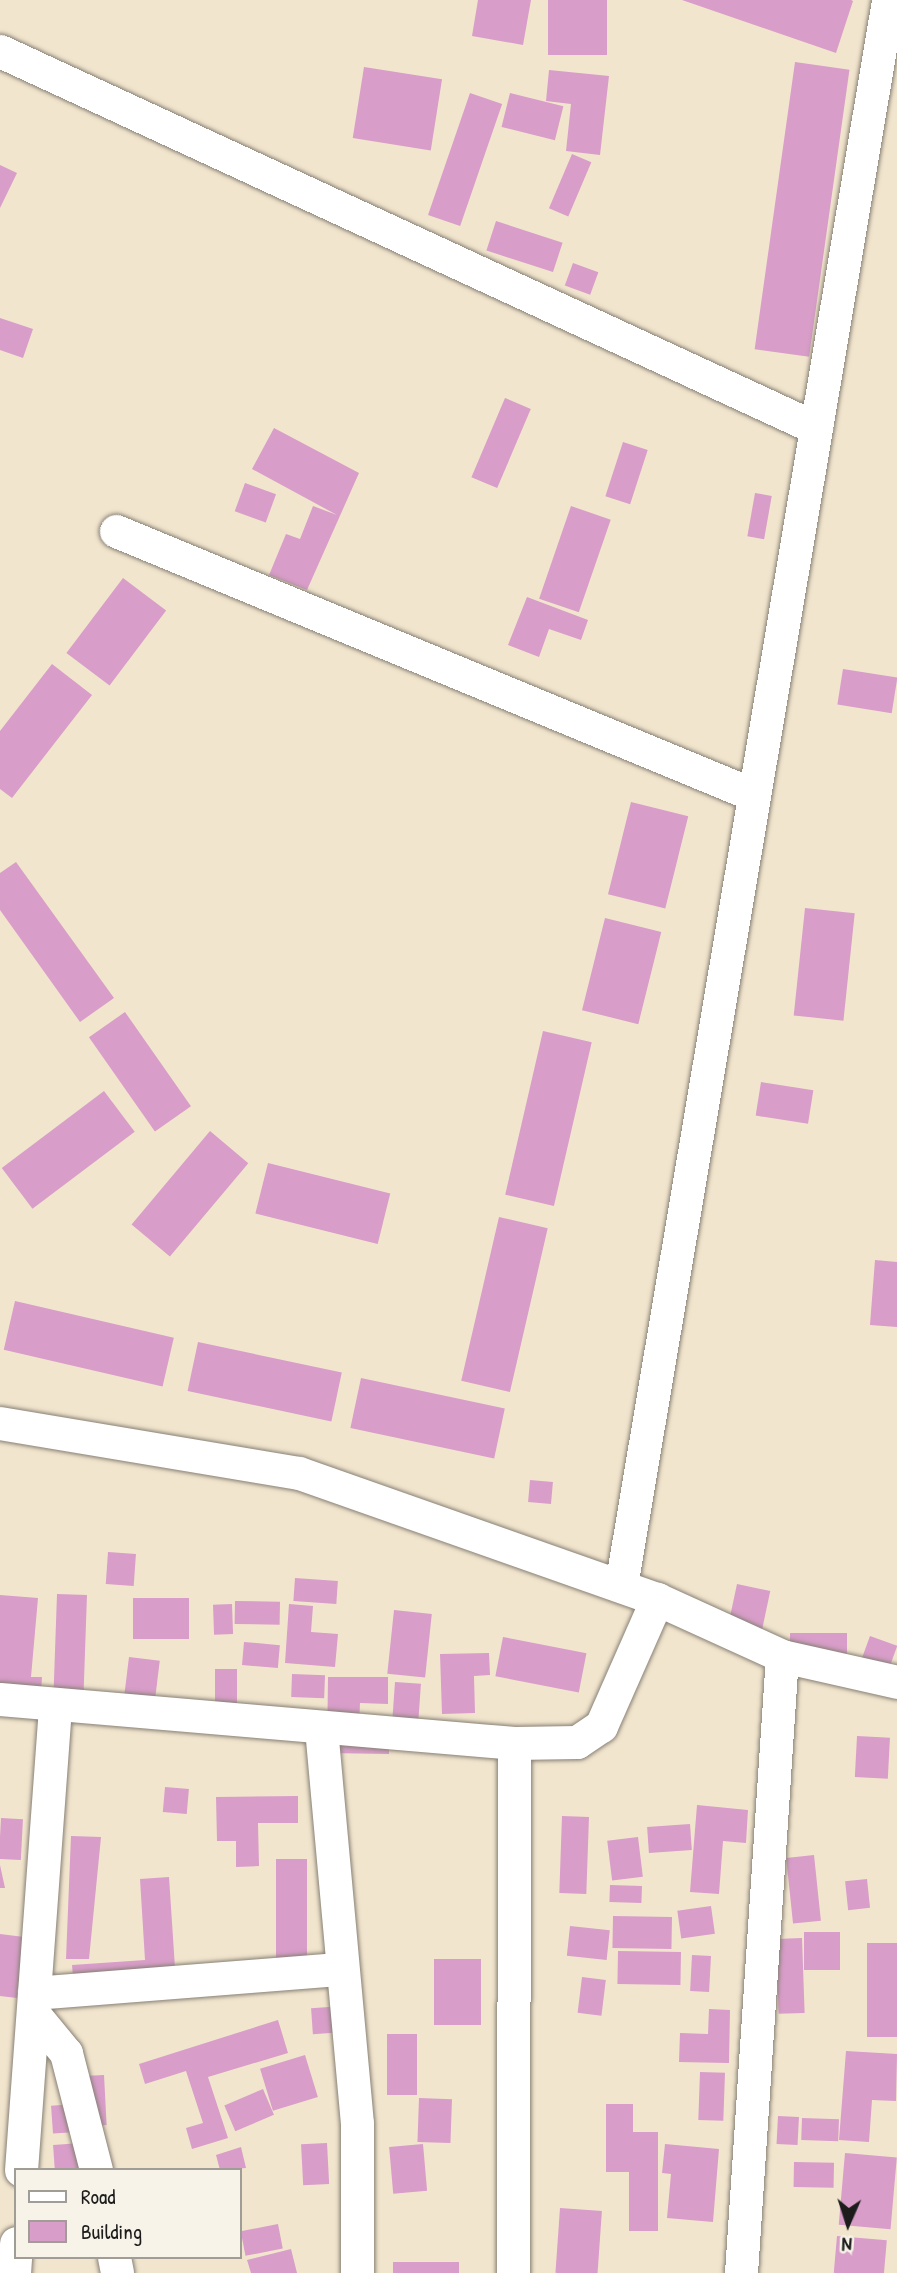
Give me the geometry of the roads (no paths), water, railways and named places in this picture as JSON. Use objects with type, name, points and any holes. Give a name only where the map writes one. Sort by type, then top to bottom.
[{"type":"street","points":[[621,1586],[888,0]]},
{"type":"street","points":[[0,51],[816,428]]},
{"type":"street","points":[[116,531],[754,795]]},
{"type":"street","points":[[0,1423],[299,1473],[657,1599],[782,1657],[897,1682]]},
{"type":"street","points":[[0,1699],[54,1707],[514,1743],[578,1742],[601,1726],[657,1599]]},
{"type":"street","points":[[741,2273],[782,1657]]},
{"type":"street","points":[[21,2168],[54,1707]]},
{"type":"street","points":[[321,1728],[357,2123],[357,2273]]},
{"type":"street","points":[[513,2273],[514,1743]]},
{"type":"street","points":[[33,2003],[341,1969]]},
{"type":"street","points":[[33,2003],[66,2053],[95,2168]]}]
